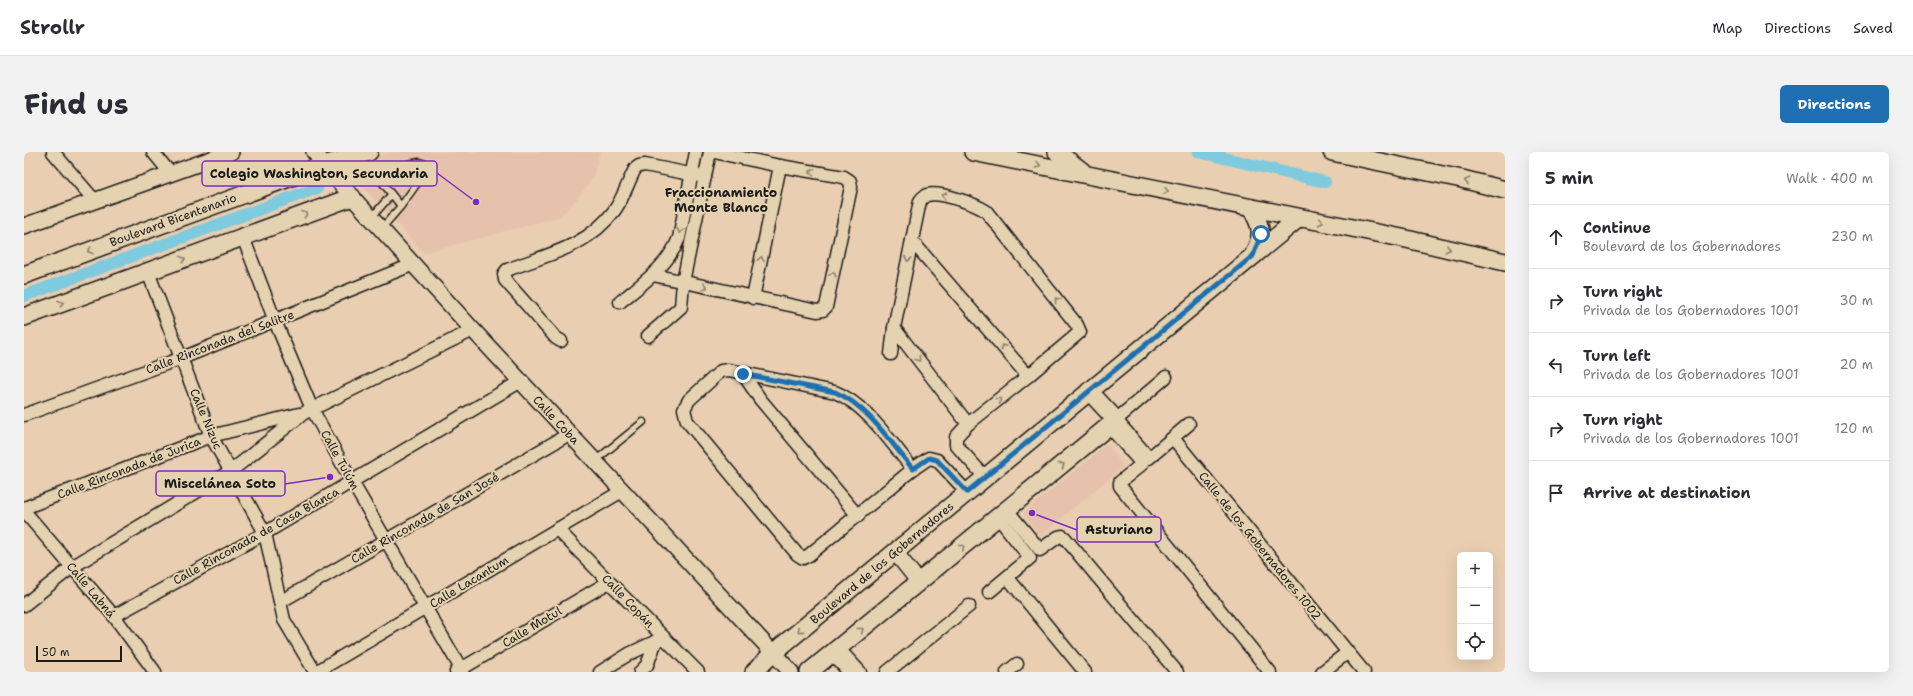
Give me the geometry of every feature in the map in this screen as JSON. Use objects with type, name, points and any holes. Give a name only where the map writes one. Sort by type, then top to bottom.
[{"type":"main road","name":"Boulevard Bicentenario","points":[[24,275],[324,166],[368,152]]},
{"type":"main road","points":[[973,152],[1402,238],[1505,262]]},
{"type":"main road","points":[[1057,152],[1088,176]]},
{"type":"main road","points":[[1332,152],[1462,179],[1505,190]]},
{"type":"main road","points":[[24,317],[352,197]]},
{"type":"main road","points":[[1251,208],[1261,226],[1258,245],[1253,256]]},
{"type":"main road","name":"Boulevard de los Gobernadores","points":[[754,672],[773,653],[1299,218]]},
{"type":"main road","points":[[810,672],[1113,423],[1089,391]]},
{"type":"street","points":[[53,152],[95,201]]},
{"type":"street","points":[[153,152],[171,174]]},
{"type":"street","points":[[24,226],[231,152]]},
{"type":"street","name":"Calle Coba","points":[[314,152],[324,166],[376,224],[791,672]]},
{"type":"street","points":[[620,302],[653,275],[674,250],[679,238],[696,152]]},
{"type":"street","points":[[648,336],[682,307],[683,282],[710,152]]},
{"type":"street","points":[[653,275],[817,311],[826,307],[851,187],[850,181],[844,178],[714,152]]},
{"type":"street","points":[[561,341],[556,338],[505,280],[504,274],[507,270],[554,254],[588,237],[614,210],[635,169],[639,166],[645,165],[692,175],[705,176]]},
{"type":"street","points":[[753,298],[780,166]]},
{"type":"street","points":[[891,354],[894,328],[920,201],[925,195],[933,194],[975,204],[986,211],[1077,325],[1080,332],[968,424],[956,437],[956,445],[985,477]]},
{"type":"street","name":"Calle Tulúm","points":[[243,237],[308,411],[386,540],[460,671]]},
{"type":"street","points":[[912,241],[1028,376]]},
{"type":"street","name":"Calle Rinconada del Salitre","points":[[24,415],[182,358],[414,264]]},
{"type":"street","name":"Calle Nizuc","points":[[148,272],[211,436],[266,533],[284,620],[316,672]]},
{"type":"street","points":[[894,328],[968,424]]},
{"type":"street","points":[[24,605],[72,568],[231,471],[308,411],[474,330]]},
{"type":"street","points":[[913,469],[859,406],[847,397],[835,392],[729,370],[721,371],[685,405],[684,409],[687,421],[797,554],[803,558],[810,556],[913,469],[929,458],[937,460],[967,492]]},
{"type":"street","points":[[743,374],[760,399],[858,516]]},
{"type":"street","points":[[1145,461],[1113,423],[1166,377]]},
{"type":"street","name":"Calle Rinconada de Casa Blanca","points":[[114,616],[266,533],[521,381]]},
{"type":"street","name":"Calle Rinconada de Jurica","points":[[24,508],[211,436],[308,411]]},
{"type":"street","points":[[1190,424],[1120,482],[1120,486],[1270,672]]},
{"type":"street","name":"Calle Rinconada de San José","points":[[280,602],[569,434]]},
{"type":"street","name":"Calle de los Gobernadores 1002","points":[[1173,438],[1364,672]]},
{"type":"street","name":"Calle Lacantum","points":[[316,672],[622,491]]},
{"type":"street","name":"Calle Labná","points":[[24,511],[114,616],[155,672]]},
{"type":"street","points":[[1002,514],[1040,550],[1058,537],[1062,536],[1065,538],[1177,672]]},
{"type":"street","points":[[989,592],[1008,578],[1030,558],[1002,514]]},
{"type":"street","name":"Calle Copán","points":[[557,530],[609,582],[660,640],[698,672]]},
{"type":"street","points":[[895,552],[919,582]]},
{"type":"street","points":[[1008,578],[1084,672]]},
{"type":"street","name":"Calle Motul","points":[[460,671],[609,582]]},
{"type":"street","points":[[887,672],[969,606]]},
{"type":"street","points":[[600,672],[629,654],[660,640]]},
{"type":"street","points":[[640,672],[647,665],[660,640]]},
{"type":"street","points":[[835,651],[849,672]]},
{"type":"street","points":[[835,651],[860,672]]},
{"type":"street","points":[[1322,672],[1347,653]]},
{"type":"lane","points":[[376,224],[401,206],[426,171],[423,163],[419,162],[373,171],[401,206]]},
{"type":"lane","points":[[376,224],[391,195]]},
{"type":"lane","points":[[594,461],[643,422]]},
{"type":"shaded area","points":[[394,152],[600,152],[593,177],[568,209],[558,217],[424,253],[350,173],[355,162]]},
{"type":"shaded area","points":[[1107,444],[1124,466],[1040,536],[1023,513]]},
{"type":"waterway","points":[[1199,152],[1325,182]]},
{"type":"waterway","points":[[24,296],[317,188]]},
{"type":"place","name":"Colegio Washington, Secundaria","points":[[476,202]]},
{"type":"place","name":"Miscelánea Soto","points":[[330,477]]},
{"type":"place","name":"Asturiano","points":[[1032,513]]},
{"type":"district","name":"Fraccionamiento Monte Blanco","points":[[721,200]]},
{"type":"route","points":[[743,374],[835,392],[847,397],[859,406],[913,469],[929,458],[933,458],[937,460],[967,492],[1253,256],[1261,234]]}]
